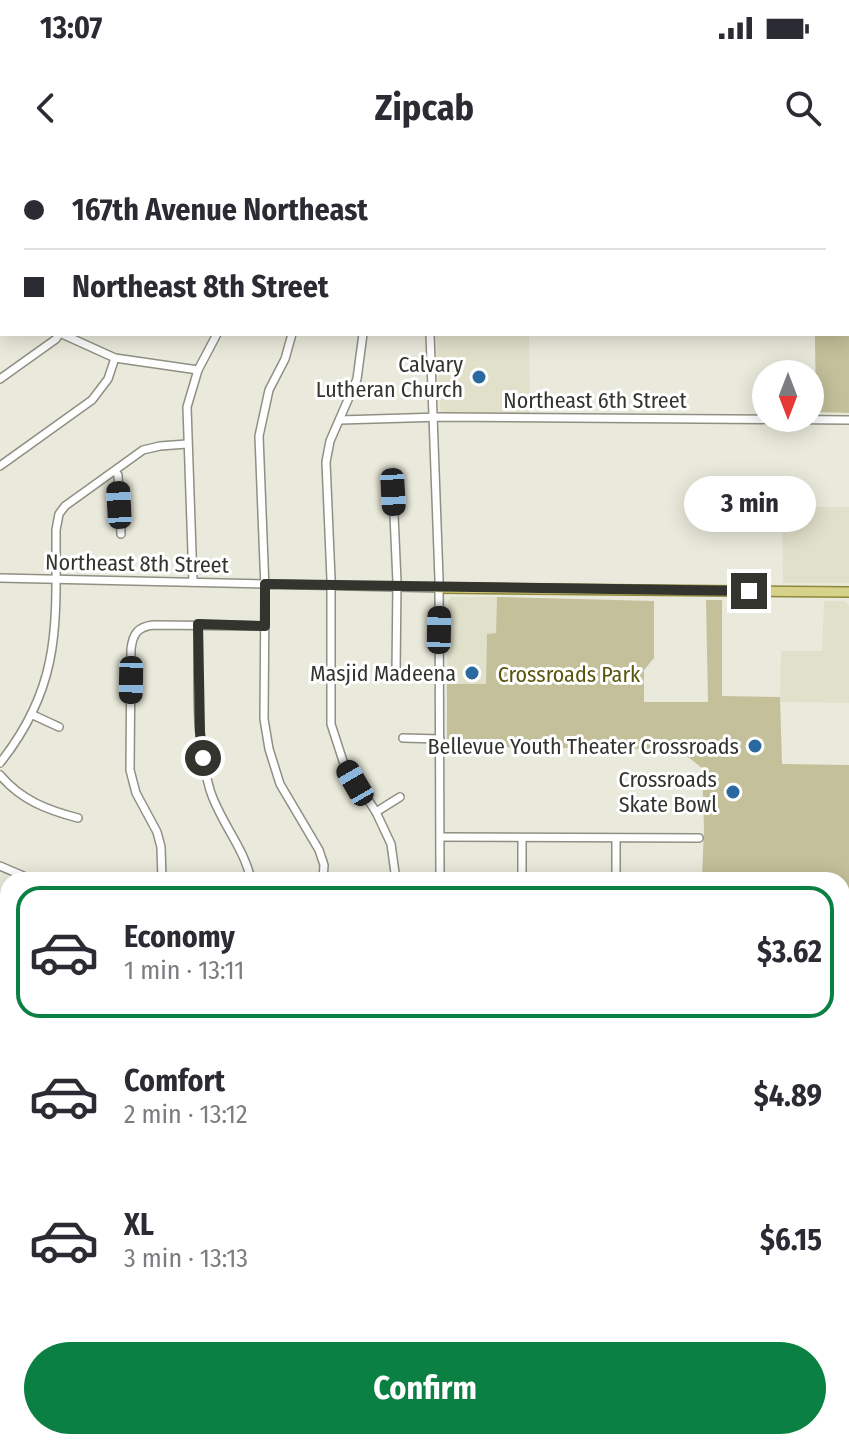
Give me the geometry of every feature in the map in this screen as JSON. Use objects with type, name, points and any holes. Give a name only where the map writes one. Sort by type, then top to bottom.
[{"type":"main road","name":"Northeast 8th Street","points":[[439,588],[849,592]]},
{"type":"street","points":[[0,379],[59,336]]},
{"type":"street","points":[[65,336],[115,358],[198,370]]},
{"type":"street","points":[[193,582],[187,407],[198,370],[216,336]]},
{"type":"street","points":[[291,336],[285,359],[269,390],[259,436],[265,584],[264,719],[280,784],[322,858],[323,872]]},
{"type":"street","points":[[363,336],[357,379],[330,441],[326,462],[331,586],[331,710],[334,738],[343,761],[376,812],[391,844],[395,872]]},
{"type":"street","points":[[430,336],[439,588],[440,872]]},
{"type":"street","points":[[0,466],[92,400],[108,379],[115,358]]},
{"type":"street","name":"Northeast 6th Street","points":[[340,420],[433,417],[849,420]]},
{"type":"street","points":[[0,763],[33,715],[53,656],[59,514],[65,506],[152,447],[187,444]]},
{"type":"street","points":[[115,471],[118,475],[121,534]]},
{"type":"street","points":[[393,492],[397,588],[396,673]]},
{"type":"street","name":"Northeast 8th Street","points":[[0,578],[439,588]]},
{"type":"street","points":[[198,624],[203,758],[216,806],[248,872]]},
{"type":"street","points":[[162,872],[161,847],[131,777],[132,640],[139,628],[153,625],[265,626]]},
{"type":"street","points":[[33,715],[59,727]]},
{"type":"street","points":[[403,738],[440,739]]},
{"type":"street","points":[[0,775],[16,792],[31,801],[78,818]]},
{"type":"street","points":[[376,812],[400,797]]},
{"type":"street","points":[[441,837],[699,838]]},
{"type":"street","points":[[522,838],[522,872]]},
{"type":"street","points":[[616,838],[616,872]]},
{"type":"shaded area","points":[[436,336],[529,336],[530,418],[441,417]]},
{"type":"shaded area","points":[[782,507],[849,507],[849,583],[783,583]]},
{"type":"shaded area","points":[[450,597],[497,597],[496,634],[487,634],[486,684],[447,684]]},
{"type":"shaded area","points":[[824,601],[845,601],[849,606],[849,703],[780,702],[781,651],[822,651]]},
{"type":"green space","points":[[815,336],[849,336],[849,413],[824,412],[824,360],[815,360]]},
{"type":"green space","name":"Crossroads Park","points":[[497,597],[654,601],[654,658],[644,670],[644,702],[708,702],[706,600],[722,600],[722,696],[780,697],[782,764],[849,765],[849,872],[702,872],[702,768],[688,757],[642,749],[499,747],[499,739],[447,739],[447,684],[486,684],[487,634],[496,633]]},
{"type":"place","name":"Calvary Lutheran Church","points":[[479,377]]},
{"type":"place","name":"Masjid Madeena","points":[[472,673]]},
{"type":"place","name":"Bellevue Youth Theater Crossroads","points":[[755,746]]},
{"type":"place","name":"Crossroads Skate Bowl","points":[[733,792]]},
{"type":"route","points":[[203,758],[198,624],[265,626],[265,584],[749,591]]}]
